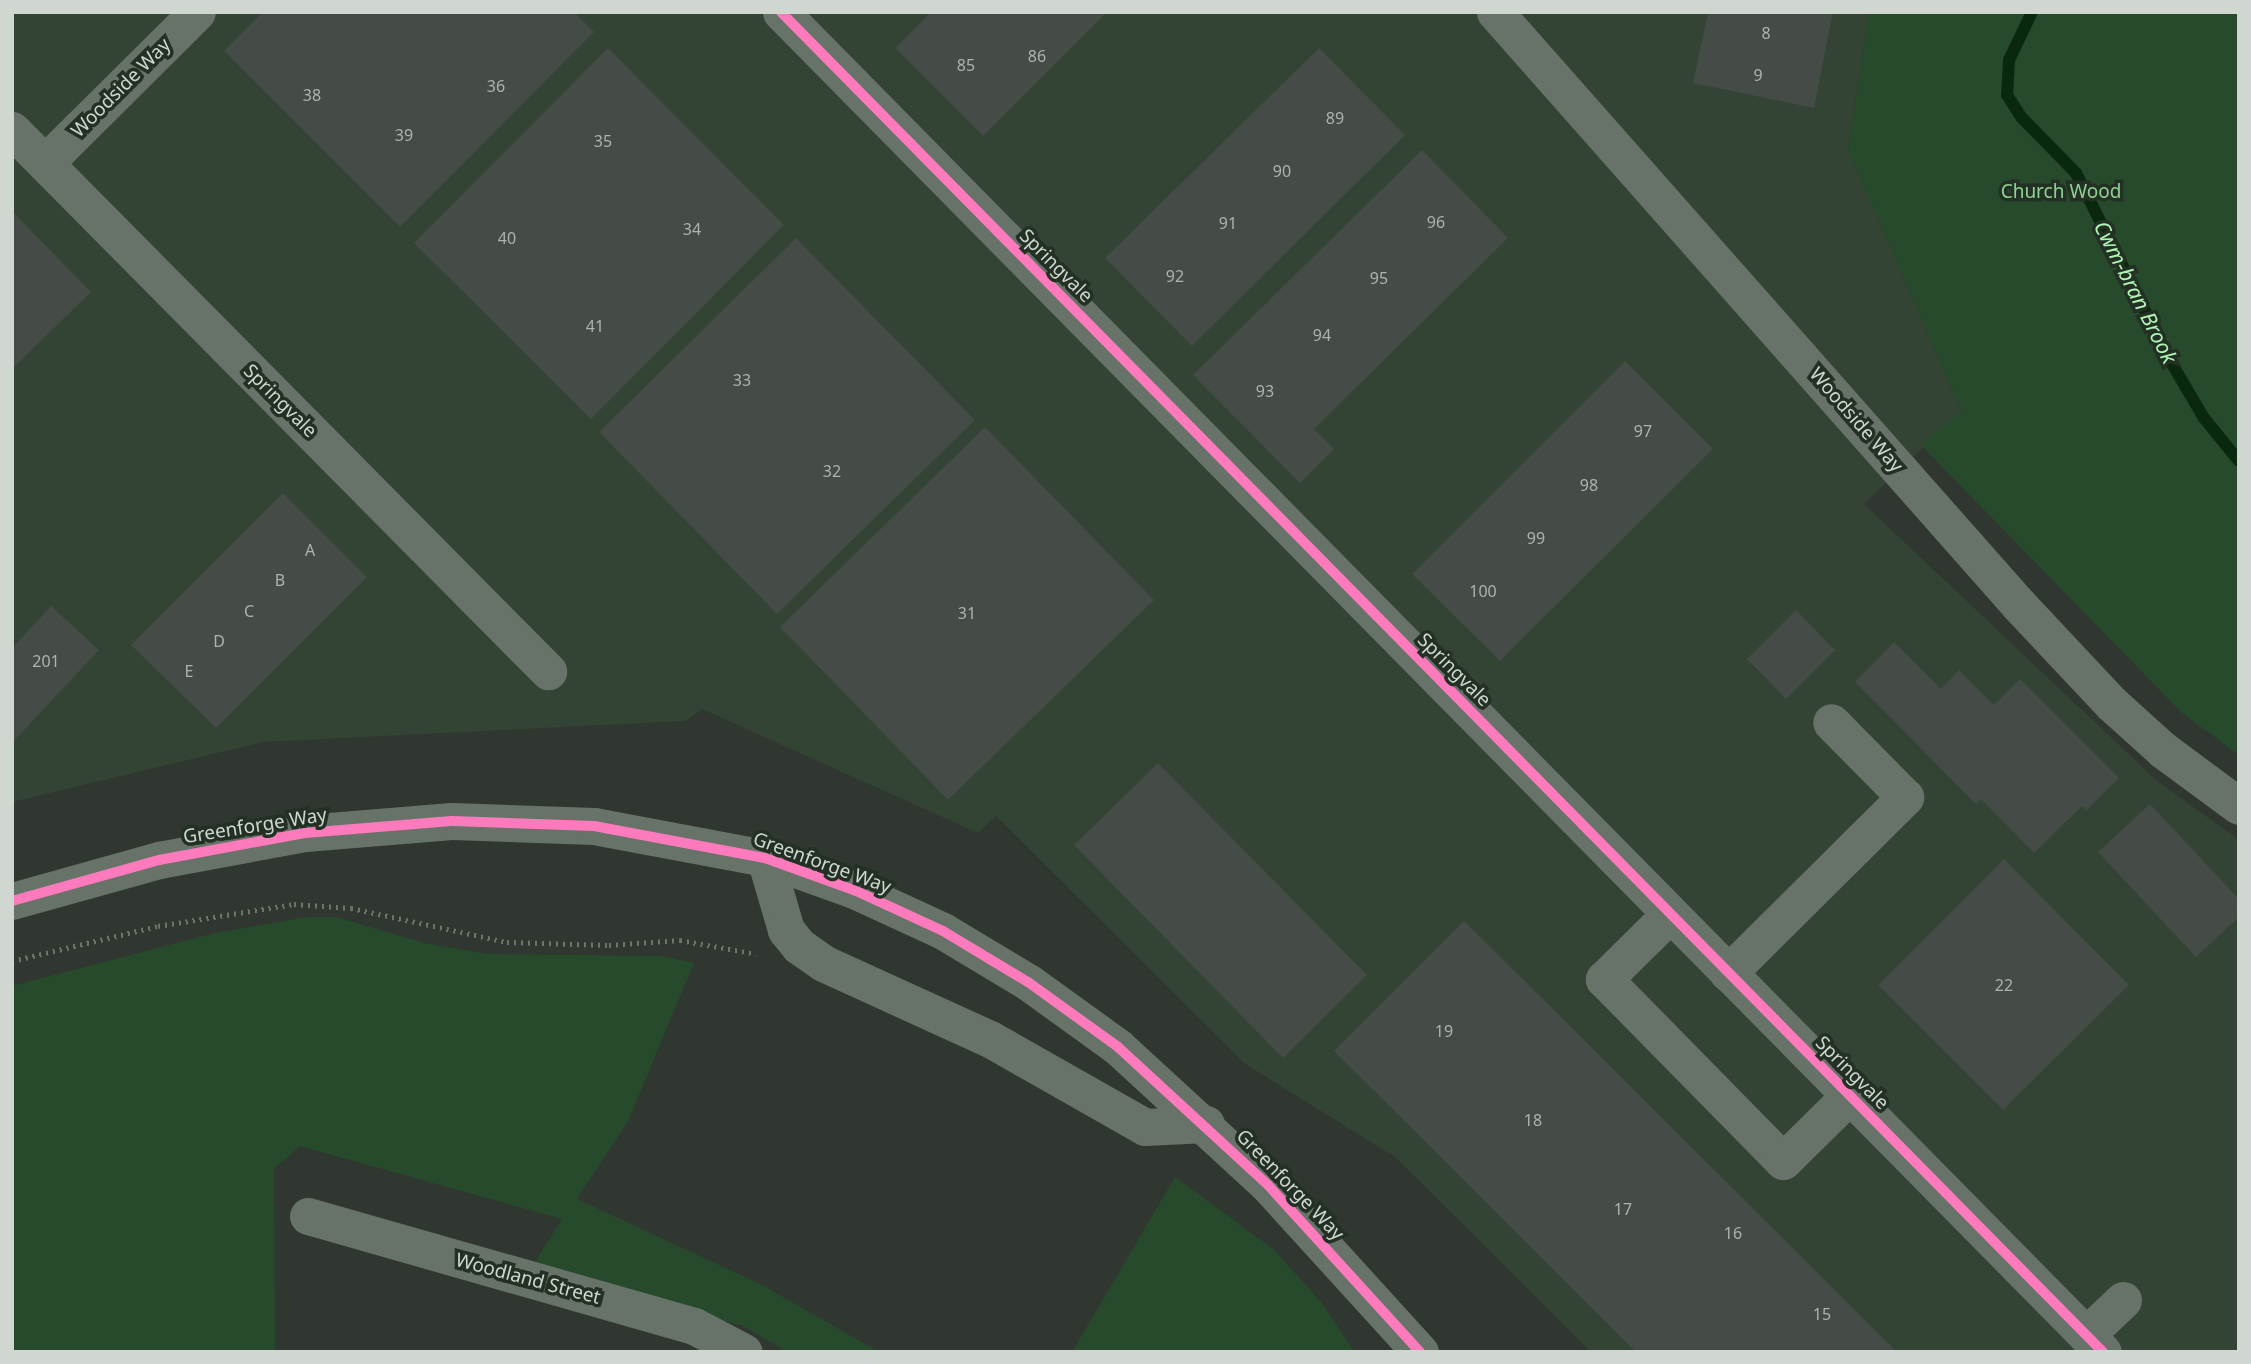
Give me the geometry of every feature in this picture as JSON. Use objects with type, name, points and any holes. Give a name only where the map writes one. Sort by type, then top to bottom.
[{"type":"street","name":"Woodside Way","points":[[45,163],[197,12]]},
{"type":"street","name":"Springvale","points":[[781,12],[2094,1344]]},
{"type":"street","name":"Woodside Way","points":[[1495,12],[2018,604],[2122,713],[2239,806]]},
{"type":"street","name":"Springvale","points":[[12,130],[548,671]]},
{"type":"street","points":[[1728,972],[1905,797],[1830,722]]},
{"type":"street","name":"Greenforge Way","points":[[12,901],[159,860],[305,833],[452,821],[594,826],[765,858],[854,890],[943,930],[1028,982],[1118,1047],[1206,1124],[1340,1262],[1420,1352]]},
{"type":"street","name":"Greenforge Way","points":[[765,858],[775,906],[799,946],[823,963],[990,1039],[1145,1127],[1206,1124]]},
{"type":"street","points":[[1670,914],[1604,979],[1783,1161],[1850,1095]]},
{"type":"street","name":"Woodland Street","points":[[308,1216],[694,1326],[744,1352]]},
{"type":"street","points":[[2094,1344],[2123,1300]]},
{"type":"path","points":[[12,961],[158,926],[294,904],[351,908],[507,942],[609,945],[680,940],[770,957],[799,946]]},
{"type":"shaded area","points":[[12,12],[1869,12],[1848,150],[1961,411],[1864,504],[2156,780],[2239,840],[2239,1352],[1591,1352],[1395,1157],[1244,1063],[996,816],[978,833],[702,709],[685,721],[263,742],[12,802]]},
{"type":"green space","name":"Church Wood","points":[[1869,12],[2239,12],[2239,755],[2181,712],[1921,445],[1961,411],[1848,150]]},
{"type":"green space","points":[[307,917],[336,917],[424,943],[487,954],[662,956],[694,963],[628,1121],[577,1199],[762,1285],[879,1352],[787,1352],[743,1326],[530,1270],[562,1219],[300,1146],[274,1169],[275,1352],[12,1352],[12,986],[215,933]]},
{"type":"green space","points":[[1175,1177],[1273,1249],[1322,1303],[1354,1352],[1072,1352]]},
{"type":"building","points":[[263,12],[574,12],[594,32],[400,227],[224,51]]},
{"type":"building","points":[[931,12],[1107,12],[983,136],[895,48]]},
{"type":"building","points":[[1708,12],[1833,12],[1814,108],[1693,83]]},
{"type":"building","points":[[608,48],[784,225],[591,419],[414,243]]},
{"type":"building","points":[[1319,48],[1405,135],[1192,346],[1105,258]]},
{"type":"building","points":[[1422,150],[1508,238],[1314,429],[1334,449],[1300,483],[1193,375]]},
{"type":"building","points":[[12,211],[91,292],[12,369]]},
{"type":"building","points":[[796,238],[975,420],[777,614],[599,432]]},
{"type":"building","points":[[1625,361],[1713,449],[1500,661],[1412,574]]},
{"type":"building","points":[[985,427],[1154,600],[948,800],[780,627]]},
{"type":"building","points":[[283,493],[367,577],[216,728],[131,645]]},
{"type":"building","points":[[51,606],[99,650],[12,743],[12,648]]},
{"type":"building","points":[[1796,610],[1835,650],[1786,699],[1747,659]]},
{"type":"building","points":[[1894,642],[1941,689],[1959,670],[1994,705],[2020,679],[2119,778],[2086,811],[2082,806],[2034,853],[1981,799],[1976,804],[1855,682]]},
{"type":"building","points":[[1158,763],[1367,975],[1283,1058],[1074,845]]},
{"type":"building","points":[[2150,804],[2239,899],[2239,917],[2196,957],[2098,852]]},
{"type":"building","points":[[2004,859],[2129,985],[2003,1110],[1878,985]]},
{"type":"building","points":[[1464,921],[1897,1352],[1636,1352],[1334,1051]]},
{"type":"waterway","name":"Cwm-bran Brook","points":[[2032,12],[2009,60],[2007,95],[2022,118],[2076,173],[2168,357],[2204,418],[2239,461]]},
{"type":"cycle path","points":[[781,12],[2103,1352]]},
{"type":"cycle path","points":[[12,901],[159,860],[305,833],[452,821],[594,826],[765,858],[854,890],[943,931],[1028,982],[1118,1047],[1268,1185],[1420,1352]]}]
